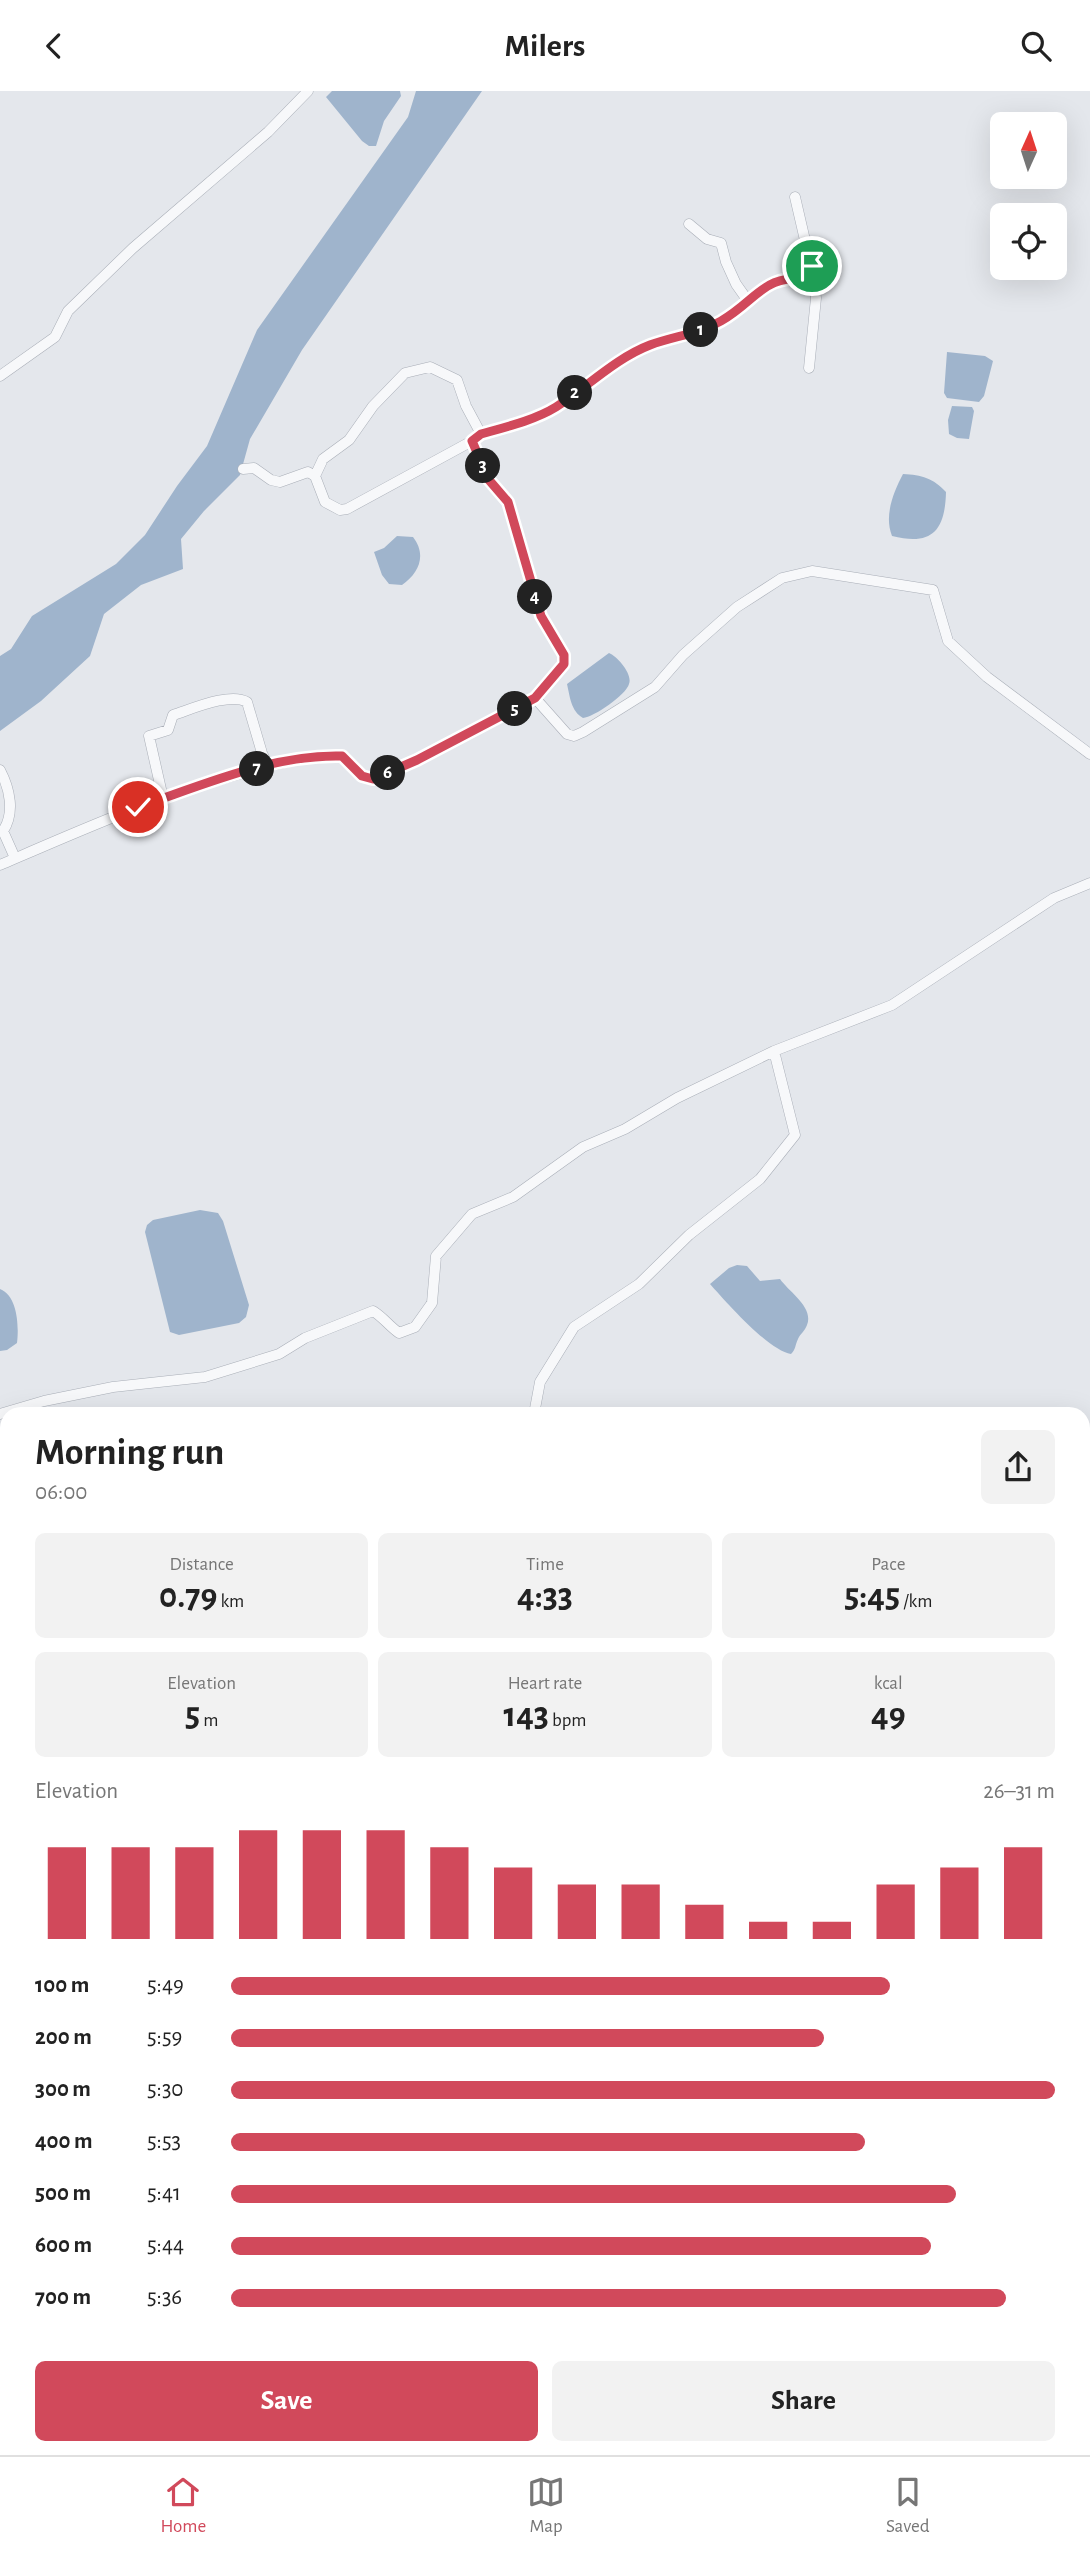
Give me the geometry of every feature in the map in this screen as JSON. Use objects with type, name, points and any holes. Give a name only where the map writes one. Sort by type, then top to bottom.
[{"type":"street","points":[[0,376],[55,337],[68,311],[133,248],[268,132],[308,91]]},
{"type":"street","points":[[795,197],[816,298],[809,368]]},
{"type":"street","points":[[689,224],[707,239],[721,243],[736,284],[748,301]]},
{"type":"street","points":[[243,469],[254,468],[271,480],[280,482],[308,472],[315,476],[325,502],[340,510],[347,509],[481,434],[554,408],[629,356],[651,345],[673,340],[720,322],[766,285],[795,277],[814,279]]},
{"type":"street","points":[[315,476],[323,459],[349,440],[363,418],[405,373],[430,367],[457,380],[466,406],[481,434]]},
{"type":"street","points":[[0,865],[163,798],[216,779],[268,766],[316,755],[342,756],[362,776],[373,779],[417,760],[535,698],[564,664],[564,655],[541,616],[508,502],[489,480],[472,441]]},
{"type":"street","points":[[535,698],[567,734],[574,736],[654,687],[683,655],[737,607],[782,577],[812,571],[933,590],[948,641],[987,677],[1090,754]]},
{"type":"street","points":[[163,798],[149,736],[169,730],[173,715],[228,699],[242,699],[247,702],[261,753],[268,766]]},
{"type":"street","points":[[0,770],[11,810],[3,831],[15,858]]},
{"type":"street","points":[[24,1407],[113,1387],[205,1377],[279,1354],[304,1338],[373,1311],[399,1332],[415,1327],[432,1303],[436,1256],[472,1214],[513,1197],[583,1147],[625,1129],[677,1098],[774,1051],[892,1005],[1054,898],[1090,883]]},
{"type":"street","points":[[535,1407],[540,1382],[574,1327],[639,1284],[689,1235],[760,1179],[795,1135],[774,1051]]},
{"type":"street","points":[[0,2270],[0,2299]]},
{"type":"water","points":[[332,91],[400,91],[401,96],[384,121],[376,146],[369,146],[362,141],[326,97]]},
{"type":"water","points":[[416,91],[482,91],[302,350],[250,439],[240,475],[181,539],[183,569],[141,585],[104,614],[90,656],[41,701],[0,731],[0,656],[11,649],[32,616],[116,564],[145,535],[207,446],[257,330],[408,117]]},
{"type":"water","points":[[947,352],[985,356],[993,361],[984,396],[979,402],[947,398],[944,393]]},
{"type":"water","points":[[952,406],[972,407],[974,411],[969,439],[949,434],[948,420]]},
{"type":"water","points":[[903,474],[927,478],[946,492],[943,517],[939,526],[926,537],[906,539],[892,536],[889,513]]},
{"type":"water","points":[[397,536],[413,537],[420,550],[417,569],[402,585],[389,584],[382,575],[374,552],[384,548]]},
{"type":"water","points":[[609,653],[624,666],[629,675],[627,689],[609,705],[583,718],[573,708],[567,684]]},
{"type":"water","points":[[200,1210],[218,1213],[223,1221],[249,1305],[246,1317],[239,1323],[179,1335],[170,1332],[145,1232],[147,1225],[153,1220]]},
{"type":"water","points":[[747,1266],[760,1281],[780,1279],[804,1306],[807,1325],[791,1354],[759,1335],[710,1284],[729,1268]]},
{"type":"water","points":[[0,1289],[11,1298],[18,1329],[17,1343],[0,1351]]},
{"type":"route","points":[[138,807],[216,779],[316,755],[342,756],[362,776],[373,779],[417,760],[535,698],[564,664],[564,655],[541,616],[508,502],[489,480],[472,441],[481,434],[554,408],[629,356],[651,345],[673,340],[720,322],[766,285],[795,277],[814,279],[812,266]]}]
